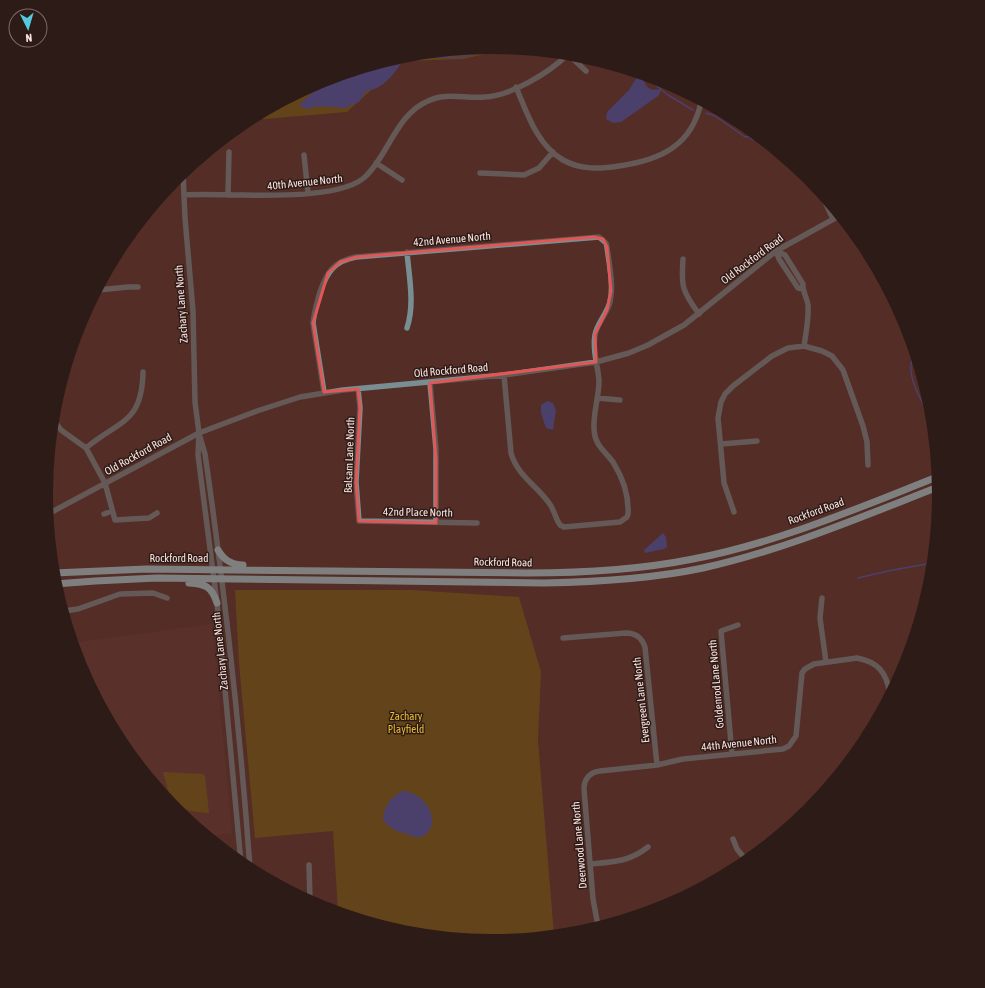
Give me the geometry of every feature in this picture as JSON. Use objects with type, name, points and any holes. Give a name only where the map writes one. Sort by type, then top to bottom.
[{"type":"main road","name":"Rockford Road","points":[[60,574],[119,569],[566,573],[610,571],[693,559],[764,541],[820,522],[931,479]]},
{"type":"main road","name":"Rockford Road","points":[[62,583],[157,578],[544,583],[599,582],[636,578],[703,568],[775,549],[932,489]]},
{"type":"main road","points":[[218,550],[224,559],[235,564],[295,565],[303,570]]},
{"type":"main road","points":[[157,578],[201,584],[208,587],[214,594],[217,603]]},
{"type":"street","name":"40th Avenue North","points":[[184,195],[267,196],[337,190],[354,186],[367,176],[409,115],[418,106],[429,100],[451,96],[484,98],[494,96],[548,71],[562,60]]},
{"type":"street","points":[[577,63],[586,71]]},
{"type":"street","points":[[516,87],[537,132],[544,143],[562,160],[573,165],[595,169],[653,159],[669,151],[679,142],[693,124],[699,106]]},
{"type":"street","points":[[228,195],[229,152]]},
{"type":"street","points":[[480,173],[524,175],[539,168],[553,152]]},
{"type":"street","points":[[304,155],[308,193]]},
{"type":"street","points":[[376,163],[402,180]]},
{"type":"street","name":"Zachary Lane North","points":[[183,182],[192,311],[195,402],[199,433],[205,454],[221,569],[237,718],[249,860]]},
{"type":"street","points":[[830,213],[833,219]]},
{"type":"street","name":"Old Rockford Road","points":[[54,511],[199,433],[278,404],[324,392],[504,376],[596,362],[629,353],[672,332],[699,314],[776,251],[833,219]]},
{"type":"street","name":"42nd Avenue North","points":[[324,392],[313,323],[315,308],[323,283],[328,273],[334,267],[348,259],[407,252],[599,237],[603,240],[607,247],[611,291],[610,301],[595,334],[594,344],[596,362]]},
{"type":"street","points":[[776,251],[785,255],[803,284],[802,289],[806,296],[808,305],[804,346]]},
{"type":"street","points":[[407,252],[411,313],[407,328]]},
{"type":"street","points":[[683,259],[682,283],[684,290],[699,314]]},
{"type":"street","points":[[104,289],[138,287]]},
{"type":"street","points":[[734,512],[724,483],[718,413],[721,402],[725,394],[733,386],[780,351],[796,346],[804,346],[829,354],[837,362],[842,370],[863,426],[868,465]]},
{"type":"street","points":[[504,376],[511,453],[513,460],[521,474],[550,503],[560,525],[564,527],[620,522],[627,517],[628,514],[628,500],[624,484],[612,461],[595,439],[593,420],[598,398],[598,375],[596,362]]},
{"type":"street","points":[[86,448],[130,416],[140,400],[143,389],[143,372]]},
{"type":"street","points":[[430,383],[436,449],[436,523]]},
{"type":"street","name":"Balsam Lane North","points":[[358,389],[360,418],[356,482],[359,522]]},
{"type":"street","points":[[598,398],[620,400]]},
{"type":"street","points":[[58,426],[86,448],[105,483],[115,520],[149,518],[156,513]]},
{"type":"street","name":"Zachary Lane North","points":[[199,433],[198,455],[217,603],[240,854]]},
{"type":"street","points":[[721,444],[758,441]]},
{"type":"street","points":[[202,489],[210,488]]},
{"type":"street","points":[[104,514],[112,511]]},
{"type":"street","name":"42nd Place North","points":[[359,522],[477,523]]},
{"type":"street","points":[[69,610],[78,609],[120,594],[153,593],[168,598]]},
{"type":"street","points":[[822,598],[820,618],[826,662]]},
{"type":"street","name":"Goldenrod Lane North","points":[[732,754],[721,631],[738,625]]},
{"type":"street","name":"Evergreen Lane North","points":[[563,638],[632,633],[641,639],[645,648],[657,765]]},
{"type":"street","name":"44th Avenue North","points":[[600,770],[657,765],[683,759],[777,750],[789,746],[796,736],[802,673],[809,666],[857,658],[874,664],[884,674],[888,685]]},
{"type":"street","name":"Deerwood Lane North","points":[[597,921],[593,899],[584,785],[591,773],[600,770]]},
{"type":"street","points":[[733,839],[737,849],[742,855]]},
{"type":"street","points":[[590,864],[626,860],[641,853],[648,847]]},
{"type":"street","points":[[310,865],[310,894]]},
{"type":"highlighted area","points":[[594,237],[603,239],[607,247],[611,291],[607,310],[595,334],[596,362],[430,383],[436,459],[436,523],[359,521],[356,482],[360,408],[358,389],[324,392],[313,323],[328,273],[340,262],[356,257]]},
{"type":"shaded area","points":[[212,624],[232,833],[216,835],[182,805],[144,762],[112,714],[98,688],[79,642]]},
{"type":"green space","points":[[484,54],[463,59],[422,60],[464,55]]},
{"type":"green space","points":[[399,65],[347,112],[264,119],[298,100],[324,88],[379,69]]},
{"type":"green space","name":"Zachary Playfield","points":[[235,590],[412,590],[519,597],[541,672],[538,741],[554,929],[521,933],[464,933],[435,930],[379,919],[338,905],[333,831],[255,838],[239,663]]},
{"type":"green space","points":[[163,772],[202,774],[205,776],[209,813],[187,809],[169,791]]},
{"type":"water","points":[[400,65],[383,84],[372,90],[366,91],[359,102],[345,108],[320,106],[306,109],[299,105],[311,94],[324,88],[379,69]]},
{"type":"water","points":[[636,79],[644,82],[649,88],[656,90],[662,89],[658,96],[621,122],[613,123],[606,119],[607,112],[629,90]]},
{"type":"water","points":[[547,401],[553,403],[556,410],[553,430],[546,428],[541,413],[541,405]]},
{"type":"water","points":[[663,533],[666,537],[667,547],[645,553],[644,550]]},
{"type":"water","points":[[402,791],[409,792],[422,799],[430,811],[432,818],[431,825],[428,832],[422,837],[415,837],[399,832],[390,827],[383,820],[388,803]]},
{"type":"waterway","points":[[441,57],[457,58],[470,55]]},
{"type":"waterway","points":[[658,87],[668,95],[693,110]]},
{"type":"waterway","points":[[706,113],[715,116],[745,137],[748,137]]},
{"type":"waterway","points":[[912,363],[912,378],[923,404]]},
{"type":"waterway","points":[[858,578],[926,564]]}]
